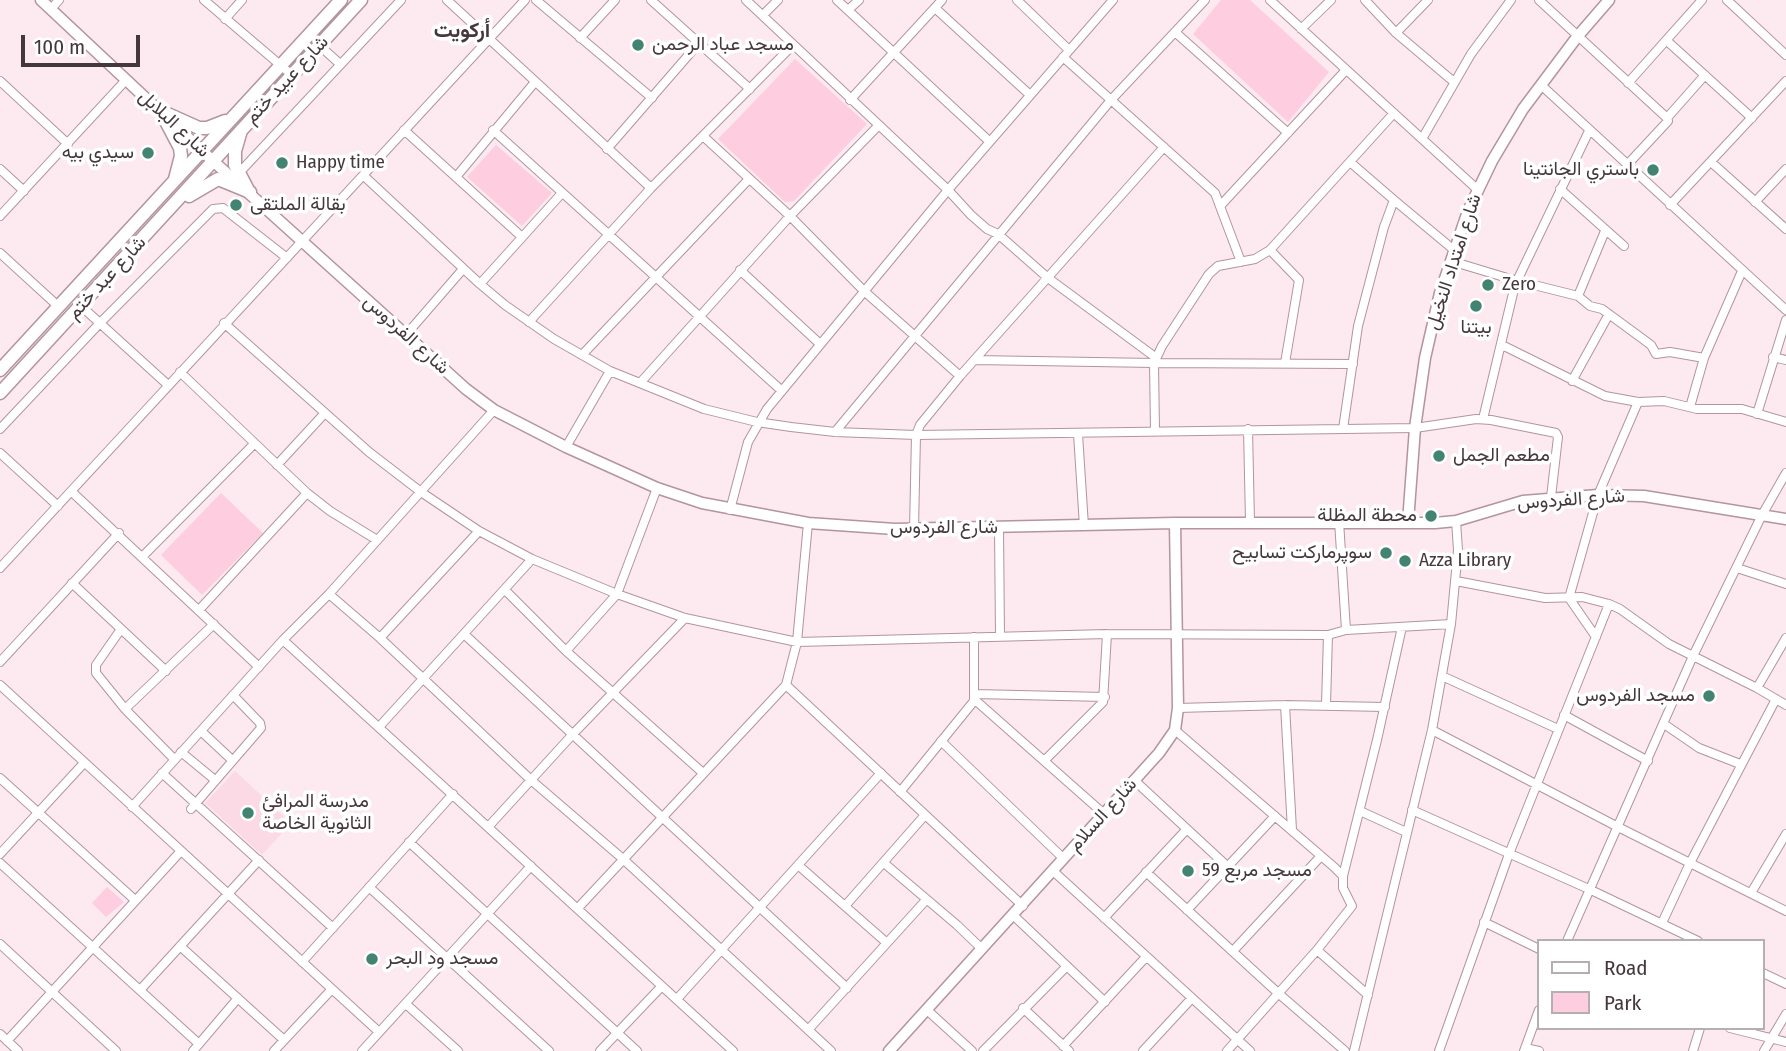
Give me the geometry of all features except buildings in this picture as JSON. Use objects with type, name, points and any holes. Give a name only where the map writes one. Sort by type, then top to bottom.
[{"type":"main road","name":"شارع عبيد ختم","points":[[202,151],[341,0]]},
{"type":"main road","name":"شارع عبيد ختم","points":[[214,161],[361,0]]},
{"type":"main road","points":[[161,111],[199,128],[218,125],[232,117]]},
{"type":"main road","points":[[161,111],[180,148],[181,156],[174,183]]},
{"type":"main road","points":[[243,128],[235,151],[238,174],[250,192]]},
{"type":"main road","name":"شارع عبد ختم","points":[[0,370],[202,151]]},
{"type":"main road","name":"شارع عبد ختم","points":[[0,393],[214,161]]},
{"type":"main road","points":[[169,211],[195,191],[218,179],[250,192]]},
{"type":"street","name":"شارع البلابل","points":[[41,0],[214,161]]},
{"type":"street","points":[[51,9],[59,0]]},
{"type":"street","points":[[204,0],[292,75]]},
{"type":"street","points":[[225,19],[242,0]]},
{"type":"street","points":[[238,174],[401,0]]},
{"type":"street","points":[[447,0],[652,188]]},
{"type":"street","points":[[0,568],[525,0]]},
{"type":"street","points":[[536,0],[652,98]]},
{"type":"street","points":[[580,37],[615,0]]},
{"type":"street","points":[[651,0],[750,89]]},
{"type":"street","points":[[746,0],[948,190],[971,215],[1154,360]]},
{"type":"street","points":[[763,15],[778,0]]},
{"type":"street","points":[[837,0],[989,141]]},
{"type":"street","points":[[849,10],[859,0]]},
{"type":"street","points":[[850,100],[942,0]]},
{"type":"street","points":[[1017,0],[1111,100],[1215,193],[1241,262]]},
{"type":"street","points":[[835,432],[1111,100],[1205,0]]},
{"type":"street","points":[[1269,0],[1478,190]]},
{"type":"street","points":[[1301,29],[1331,0]]},
{"type":"street","points":[[1365,0],[1396,33],[1454,82]]},
{"type":"street","points":[[1396,33],[1428,0]]},
{"type":"street","points":[[1422,139],[1477,46],[1511,0]]},
{"type":"street","points":[[1539,0],[1667,118]]},
{"type":"street","name":"شارع امتداد النخيل","points":[[1408,523],[1415,428],[1429,339],[1440,293],[1478,190],[1492,162],[1541,85],[1609,0]]},
{"type":"street","points":[[1628,83],[1702,0]]},
{"type":"street","points":[[1727,0],[1786,55]]},
{"type":"street","points":[[730,510],[747,442],[757,422],[989,141],[1110,1]]},
{"type":"street","points":[[935,8],[1030,95]]},
{"type":"street","points":[[1175,32],[1288,133]]},
{"type":"street","points":[[1666,40],[1752,118]]},
{"type":"street","points":[[607,149],[699,43]]},
{"type":"street","points":[[319,45],[340,64]]},
{"type":"street","points":[[529,322],[608,234],[793,45]]},
{"type":"street","points":[[1221,205],[1346,70]]},
{"type":"street","points":[[1628,165],[1705,75]]},
{"type":"street","points":[[0,80],[68,144]]},
{"type":"street","points":[[0,216],[126,80]]},
{"type":"street","points":[[1670,205],[1786,81]]},
{"type":"street","points":[[456,177],[535,82]]},
{"type":"street","points":[[1541,85],[1786,310]]},
{"type":"street","points":[[1155,430],[1154,360],[1209,274],[1219,266],[1255,259],[1270,250],[1394,113]]},
{"type":"street","points":[[640,383],[790,216],[878,126]]},
{"type":"street","points":[[404,130],[522,237]]},
{"type":"street","points":[[493,130],[782,391]]},
{"type":"street","points":[[1483,419],[1518,280],[1589,131]]},
{"type":"street","points":[[703,136],[790,216],[864,291],[960,376]]},
{"type":"street","points":[[914,529],[916,435],[927,416],[1164,147]]},
{"type":"street","name":"شارع الفردوس","points":[[214,161],[405,336],[494,410],[566,447],[657,488],[730,510],[808,523],[914,529],[1250,522],[1408,523],[1456,521],[1524,500],[1598,495],[1644,496],[1786,519]]},
{"type":"street","points":[[1350,162],[1453,256],[1518,280],[1578,296],[1590,306],[1602,309],[1651,345],[1656,354],[1670,352],[1704,358]]},
{"type":"street","points":[[1711,162],[1786,229]]},
{"type":"street","points":[[0,169],[24,191]]},
{"type":"street","points":[[1755,202],[1786,169]]},
{"type":"street","points":[[364,176],[463,269],[529,322],[610,370],[704,409],[757,422],[835,432],[916,435],[1415,428],[1483,419],[1556,433],[1558,437],[1551,498]]},
{"type":"street","points":[[582,355],[749,178]]},
{"type":"street","points":[[1560,189],[1605,232],[1624,246]]},
{"type":"street","points":[[480,284],[562,193]]},
{"type":"street","points":[[1343,429],[1363,305],[1394,200]]},
{"type":"street","points":[[0,429],[213,209],[219,207],[287,258]]},
{"type":"street","points":[[1578,296],[1605,232]]},
{"type":"street","points":[[1270,250],[1299,280],[1285,363]]},
{"type":"street","points":[[0,253],[59,307]]},
{"type":"street","points":[[405,336],[463,269]]},
{"type":"street","points":[[740,270],[820,344]]},
{"type":"street","points":[[1690,407],[1704,358],[1742,271]]},
{"type":"street","points":[[81,306],[168,385]]},
{"type":"street","points":[[1572,381],[1609,314]]},
{"type":"street","points":[[1757,414],[1786,320]]},
{"type":"street","points":[[224,323],[324,414],[421,492],[479,531],[532,559],[685,618],[797,642],[1107,634],[1328,635],[1346,630],[1451,624]]},
{"type":"street","points":[[1502,345],[1605,396],[1638,402],[1664,401],[1690,407],[1742,408],[1786,422]]},
{"type":"street","points":[[1773,357],[1786,360]]},
{"type":"street","points":[[975,360],[1353,364]]},
{"type":"street","points":[[566,447],[610,370]]},
{"type":"street","points":[[180,372],[307,493],[330,511],[377,540]]},
{"type":"street","points":[[1596,638],[1569,598],[1598,495],[1638,402]]},
{"type":"street","points":[[132,807],[494,410]]},
{"type":"street","points":[[277,465],[324,414]]},
{"type":"street","points":[[1248,429],[1250,522]]},
{"type":"street","points":[[1078,434],[1084,526]]},
{"type":"street","points":[[143,556],[254,444]]},
{"type":"street","points":[[0,453],[58,506]]},
{"type":"street","points":[[1568,939],[1693,656],[1762,515],[1786,473]]},
{"type":"street","points":[[566,651],[617,594],[657,488]]},
{"type":"street","points":[[72,492],[119,533],[259,667]]},
{"type":"street","points":[[200,610],[307,493]]},
{"type":"street","points":[[1339,521],[1346,630]]},
{"type":"street","points":[[1354,1051],[1432,730],[1456,581],[1456,521]]},
{"type":"street","points":[[578,908],[786,685],[797,642],[808,523]]},
{"type":"street","name":"شارع السلام","points":[[889,1051],[1023,906],[1159,752],[1175,730],[1178,708],[1175,523]]},
{"type":"street","points":[[999,528],[1000,636]]},
{"type":"street","points":[[380,638],[479,531]]},
{"type":"street","points":[[0,662],[119,533]]},
{"type":"street","points":[[380,727],[532,559]]},
{"type":"street","points":[[1737,568],[1786,584]]},
{"type":"street","points":[[1456,581],[1545,598],[1594,599],[1609,604],[1669,644],[1786,705]]},
{"type":"street","points":[[72,583],[166,671]]},
{"type":"street","points":[[505,590],[611,693],[703,773]]},
{"type":"street","points":[[329,594],[831,1051]]},
{"type":"street","points":[[1439,1051],[1509,854],[1609,604]]},
{"type":"street","points":[[489,826],[611,693],[685,618]]},
{"type":"street","points":[[125,709],[214,624]]},
{"type":"street","points":[[1227,1051],[1352,908],[1343,888],[1343,876],[1402,627]]},
{"type":"street","points":[[121,629],[95,669],[125,709],[174,759]]},
{"type":"street","points":[[464,634],[847,988]]},
{"type":"street","points":[[1045,760],[1099,708],[1105,697],[1107,634]]},
{"type":"street","points":[[1326,705],[1328,635]]},
{"type":"street","points":[[900,792],[975,697],[974,637]]},
{"type":"street","points":[[1757,688],[1786,638]]},
{"type":"street","points":[[283,640],[733,1051]]},
{"type":"street","points":[[1442,676],[1558,729]]},
{"type":"street","points":[[0,685],[379,1032]]},
{"type":"street","points":[[786,685],[1023,906]]},
{"type":"street","points":[[194,806],[261,725],[233,695]]},
{"type":"street","points":[[975,697],[1105,697]]},
{"type":"street","points":[[975,697],[1103,813]]},
{"type":"street","points":[[1662,923],[1740,764],[1776,699]]},
{"type":"street","points":[[1178,708],[1285,705],[1385,707]]},
{"type":"street","points":[[1285,705],[1292,830]]},
{"type":"street","points":[[1564,715],[1648,761]]},
{"type":"street","points":[[1664,724],[1699,748],[1740,764]]},
{"type":"street","points":[[1175,730],[1343,876]]},
{"type":"street","points":[[1432,730],[1786,911]]},
{"type":"street","points":[[201,731],[232,760]]},
{"type":"street","points":[[941,741],[1063,858]]},
{"type":"street","points":[[181,752],[215,780]]},
{"type":"street","points":[[0,854],[84,763]]},
{"type":"street","points":[[162,773],[194,806],[333,928]]},
{"type":"street","points":[[677,999],[881,773]]},
{"type":"street","points":[[0,778],[135,900]]},
{"type":"street","points":[[1134,780],[1228,867]]},
{"type":"street","points":[[302,962],[453,793]]},
{"type":"street","points":[[1412,810],[1694,939]]},
{"type":"street","points":[[1360,811],[1406,832]]},
{"type":"street","points":[[845,906],[925,815]]},
{"type":"street","points":[[1187,910],[1275,816]]},
{"type":"street","points":[[1104,918],[1186,829]]},
{"type":"street","points":[[1751,893],[1786,834]]},
{"type":"street","points":[[410,842],[637,1051]]},
{"type":"street","points":[[8,1041],[181,851]]},
{"type":"street","points":[[1233,951],[1321,856]]},
{"type":"street","points":[[140,990],[258,860]]},
{"type":"street","points":[[0,863],[199,1044]]},
{"type":"street","points":[[884,863],[982,949]]},
{"type":"street","points":[[799,865],[887,943]]},
{"type":"street","points":[[362,1051],[531,866]]},
{"type":"street","points":[[1052,870],[1250,1051]]},
{"type":"street","points":[[1146,872],[1345,1051]]},
{"type":"street","points":[[369,887],[549,1051]]},
{"type":"street","points":[[808,1030],[926,900]]},
{"type":"street","points":[[1014,915],[1105,1002]]},
{"type":"street","points":[[1484,922],[1538,949]]},
{"type":"street","points":[[0,944],[116,1051]]},
{"type":"street","points":[[180,946],[284,1040]]},
{"type":"street","points":[[1317,950],[1368,995]]},
{"type":"street","points":[[1023,1008],[1066,1048],[1146,957]]},
{"type":"street","points":[[983,1051],[1067,966]]},
{"type":"street","points":[[1765,974],[1786,984]]},
{"type":"street","points":[[600,1051],[662,987]]},
{"type":"street","points":[[274,1051],[332,989]]},
{"type":"street","points":[[193,1051],[238,998]]},
{"type":"street","points":[[1143,1051],[1192,998]]},
{"type":"street","points":[[406,1004],[458,1051]]},
{"type":"street","points":[[927,1010],[972,1051]]},
{"type":"street","points":[[1538,1013],[1524,1050],[1539,1051]]},
{"type":"street","points":[[1764,1051],[1786,1014]]},
{"type":"street","points":[[1693,1051],[1699,1030]]},
{"type":"street","points":[[1738,1030],[1786,1042]]},
{"type":"street","points":[[0,1034],[18,1051]]},
{"type":"shaded area","name":"مدرسة المرافئ الثانوية الخاصة","points":[[235,771],[291,823],[262,855],[205,803]]},
{"type":"green space","points":[[1221,0],[1250,0],[1329,72],[1288,122],[1193,34]]},
{"type":"green space","points":[[795,59],[867,124],[794,201],[785,202],[718,139]]},
{"type":"green space","points":[[496,145],[552,193],[522,226],[467,177]]},
{"type":"green space","points":[[221,493],[263,533],[202,595],[161,555]]},
{"type":"green space","points":[[107,887],[124,902],[106,917],[92,903]]},
{"type":"place","name":"مسجد عباد الرحمن","points":[[638,45]]},
{"type":"place","name":"سيدي بيه","points":[[148,153]]},
{"type":"place","name":"Happy time","points":[[282,163]]},
{"type":"place","name":"باستري الجانتينا","points":[[1653,170]]},
{"type":"place","name":"بقالة الملتقى","points":[[236,205]]},
{"type":"place","name":"Zero","points":[[1488,285]]},
{"type":"place","name":"بيتنا","points":[[1476,306]]},
{"type":"place","name":"مطعم الجمل","points":[[1439,456]]},
{"type":"place","name":"محطة المظلة","points":[[1431,516]]},
{"type":"place","name":"سوپرمارکت تسابيح","points":[[1386,553]]},
{"type":"place","name":"Azza Library","points":[[1405,561]]},
{"type":"place","name":"مسجد الفردوس","points":[[1709,696]]},
{"type":"place","name":"مدرسة المرافئ الثانوية الخاصة","points":[[248,813]]},
{"type":"place","name":"مسجد مربع 59","points":[[1188,871]]},
{"type":"place","name":"مسجد ود البحر","points":[[372,959]]},
{"type":"district","name":"أركويت","points":[[462,31]]}]
